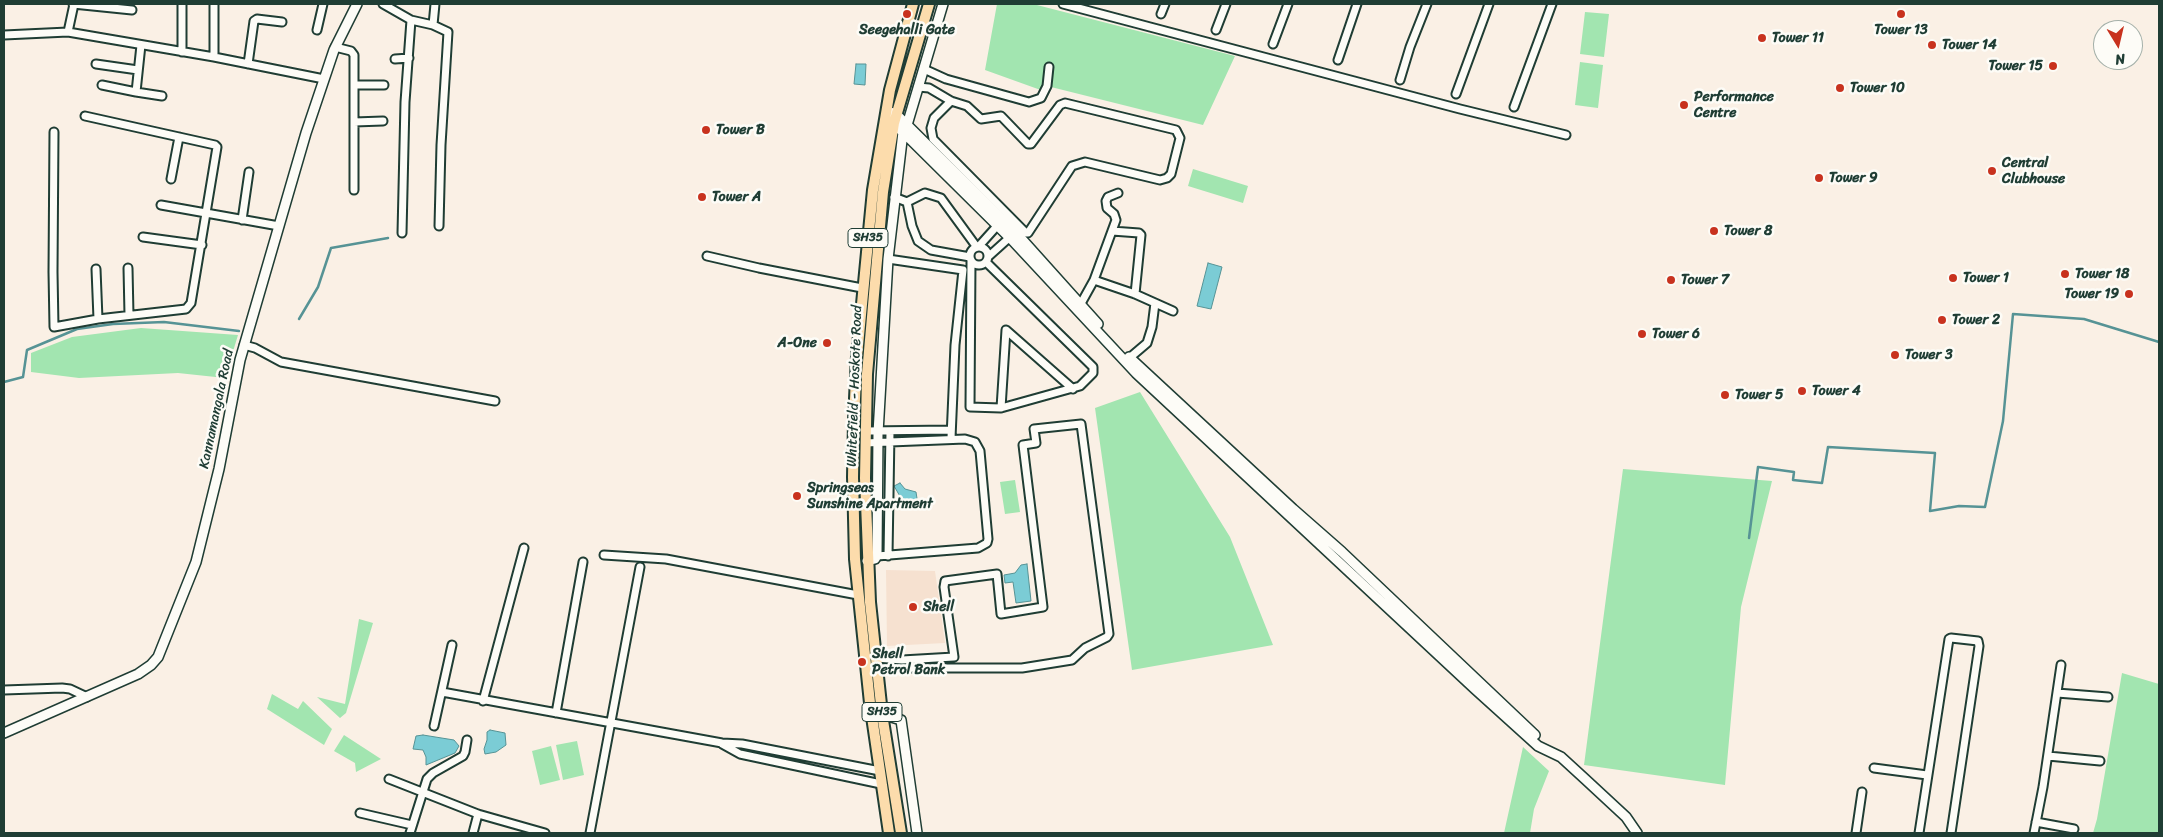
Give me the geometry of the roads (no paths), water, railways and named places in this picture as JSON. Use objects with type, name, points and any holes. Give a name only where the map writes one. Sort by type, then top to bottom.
[{"type":"main road","name":"Whitefield - Hoskote Road","points":[[901,833],[876,663],[865,432],[866,374],[873,284],[890,117],[897,62],[913,4]]},
{"type":"main road","name":"Whitefield - Hoskote Road","points":[[889,833],[881,784],[858,595],[854,540],[853,478],[857,356],[862,288],[873,190],[890,117],[929,4]]},
{"type":"street","points":[[68,32],[74,4],[132,10]]},
{"type":"street","points":[[182,4],[182,52]]},
{"type":"street","points":[[214,4],[214,57]]},
{"type":"street","points":[[317,30],[323,4]]},
{"type":"street","name":"Kannamangala Road","points":[[4,733],[138,674],[151,665],[158,657],[196,562],[219,470],[244,345],[279,226],[335,47],[357,4]]},
{"type":"street","points":[[383,4],[411,20],[433,25],[448,32],[439,226]]},
{"type":"street","points":[[433,25],[435,4]]},
{"type":"street","points":[[865,432],[878,437],[890,442],[951,438],[970,440],[978,445],[987,543],[978,548],[872,559],[878,437],[888,259],[894,197],[905,128],[942,4]]},
{"type":"street","points":[[1064,4],[1460,109],[1566,135]]},
{"type":"street","points":[[1161,14],[1165,4]]},
{"type":"street","points":[[1216,30],[1226,4]]},
{"type":"street","points":[[1273,44],[1288,4]]},
{"type":"street","points":[[1338,60],[1357,4]]},
{"type":"street","points":[[1400,80],[1410,46],[1427,4]]},
{"type":"street","points":[[1456,94],[1489,4]]},
{"type":"street","points":[[1514,107],[1552,4]]},
{"type":"street","points":[[248,64],[254,21],[257,19],[282,22]]},
{"type":"street","points":[[402,232],[405,102],[411,20]]},
{"type":"street","points":[[4,35],[68,32],[214,57],[324,79]]},
{"type":"street","points":[[136,92],[141,45]]},
{"type":"street","points":[[335,47],[353,53],[354,190]]},
{"type":"street","points":[[396,59],[409,58]]},
{"type":"street","points":[[96,64],[138,70]]},
{"type":"street","points":[[924,69],[946,79],[1029,102],[1041,98],[1047,86],[1049,68]]},
{"type":"street","points":[[102,85],[162,96]]},
{"type":"street","points":[[354,85],[384,85]]},
{"type":"street","points":[[918,87],[929,88],[951,101],[967,106],[981,119],[1001,116],[1028,144],[1031,144],[1062,103],[1176,130],[1179,133],[1180,138],[1171,174],[1167,178],[1160,180],[1085,162],[1072,166],[1028,233],[1024,236]]},
{"type":"street","points":[[951,101],[934,118],[931,128],[933,139],[1024,236],[1078,308]]},
{"type":"street","points":[[54,132],[53,325],[58,328],[98,319],[189,307],[202,245],[217,148],[215,145],[85,116]]},
{"type":"street","points":[[890,117],[905,128],[1024,236]]},
{"type":"street","points":[[354,122],[383,121]]},
{"type":"street","points":[[905,128],[1127,360],[1342,552],[1542,742],[1546,748],[1585,778],[1626,817],[1637,833]]},
{"type":"street","points":[[171,179],[180,137]]},
{"type":"street","points":[[242,220],[249,172]]},
{"type":"street","points":[[894,197],[907,202],[926,193],[941,198],[978,246],[985,248],[987,259],[1093,367],[1093,373],[1080,386],[1073,389],[1001,408],[970,407],[971,250],[978,246],[997,226]]},
{"type":"street","points":[[1078,308],[1094,280],[1116,218],[1108,208],[1106,201],[1108,197],[1118,193]]},
{"type":"street","points":[[907,202],[912,226],[918,241],[931,250],[971,259],[980,265],[1009,238]]},
{"type":"street","points":[[161,205],[279,226]]},
{"type":"street","points":[[1112,231],[1139,233],[1141,235],[1135,294]]},
{"type":"street","points":[[143,237],[202,245]]},
{"type":"street","points":[[707,256],[862,288]]},
{"type":"street","points":[[888,259],[960,269],[964,272],[955,345],[951,438]]},
{"type":"street","points":[[128,268],[129,316]]},
{"type":"street","points":[[96,269],[98,319]]},
{"type":"street","points":[[1094,280],[1135,294],[1173,311]]},
{"type":"street","points":[[1127,360],[1147,343],[1152,327],[1155,303]]},
{"type":"street","points":[[1001,408],[1006,330],[1073,389]]},
{"type":"street","points":[[244,345],[255,348],[271,359],[280,362],[495,401]]},
{"type":"street","points":[[1081,424],[1107,638],[1085,648],[1072,660],[1022,668],[876,663],[954,657],[944,587],[945,581],[997,574],[1002,614],[1043,607],[1031,524],[1023,445],[1036,443],[1034,429],[1081,424]]},
{"type":"street","points":[[865,443],[890,432],[951,430]]},
{"type":"street","points":[[888,556],[890,432]]},
{"type":"street","points":[[483,701],[524,548]]},
{"type":"street","points":[[604,555],[666,559],[858,595]]},
{"type":"street","points":[[556,713],[582,562]]},
{"type":"street","points":[[590,833],[640,567]]},
{"type":"street","points":[[1919,833],[1949,639],[1951,638],[1978,641],[1979,646],[1951,833]]},
{"type":"street","points":[[434,726],[452,645]]},
{"type":"street","points":[[2034,833],[2048,756],[2061,666]]},
{"type":"street","points":[[4,690],[62,688],[87,696]]},
{"type":"street","points":[[442,692],[722,744],[742,744],[880,771]]},
{"type":"street","points":[[2058,692],[2108,698]]},
{"type":"street","points":[[882,714],[901,720],[917,833]]},
{"type":"street","points":[[410,833],[426,779],[463,756],[467,740]]},
{"type":"street","points":[[722,744],[740,754],[881,784]]},
{"type":"street","points":[[2048,756],[2100,761]]},
{"type":"street","points":[[1874,768],[1927,775]]},
{"type":"street","points":[[389,779],[478,814],[532,832],[545,833]]},
{"type":"street","points":[[1856,833],[1862,792]]},
{"type":"street","points":[[360,812],[412,825]]},
{"type":"street","points":[[473,833],[478,814]]},
{"type":"street","points":[[2036,822],[2074,829]]},
{"type":"water","points":[[856,64],[866,64],[865,85],[854,84]]},
{"type":"water","points":[[1208,263],[1222,267],[1211,309],[1197,306]]},
{"type":"water","points":[[900,483],[905,489],[916,492],[918,505],[908,503],[901,498],[894,486]]},
{"type":"water","points":[[1027,564],[1031,601],[1016,603],[1013,582],[1005,583],[1004,575],[1015,573],[1021,565]]},
{"type":"water","points":[[490,730],[505,733],[506,745],[496,752],[485,754],[487,732]]},
{"type":"water","points":[[423,735],[454,740],[459,746],[455,753],[426,765],[426,757],[423,750],[413,749],[416,736]]},
{"type":"waterway","points":[[299,319],[318,287],[331,248],[388,238]]},
{"type":"waterway","points":[[1749,538],[1758,467],[1794,472],[1793,480],[1822,483],[1828,447],[1935,453],[1930,511],[1959,506],[1985,507],[2003,421],[2013,314],[2084,319],[2159,342]]},
{"type":"waterway","points":[[4,382],[23,377],[27,350],[77,329],[113,324],[164,322],[239,331]]},
{"type":"place","name":"Seegehalli Gate","points":[[907,14]]},
{"type":"place","name":"Tower 13","points":[[1901,14]]},
{"type":"place","name":"Tower 11","points":[[1762,38]]},
{"type":"place","name":"Tower 14","points":[[1932,45]]},
{"type":"place","name":"Tower 15","points":[[2053,66]]},
{"type":"place","name":"Tower 10","points":[[1840,88]]},
{"type":"place","name":"Performance Centre","points":[[1684,105]]},
{"type":"place","name":"Tower B","points":[[706,130]]},
{"type":"place","name":"Central Clubhouse","points":[[1992,171]]},
{"type":"place","name":"Tower 9","points":[[1819,178]]},
{"type":"place","name":"Tower A","points":[[702,197]]},
{"type":"place","name":"Tower 8","points":[[1714,231]]},
{"type":"place","name":"Tower 18","points":[[2065,274]]},
{"type":"place","name":"Tower 1","points":[[1953,278]]},
{"type":"place","name":"Tower 7","points":[[1671,280]]},
{"type":"place","name":"Tower 19","points":[[2129,294]]},
{"type":"place","name":"Tower 2","points":[[1942,320]]},
{"type":"place","name":"Tower 6","points":[[1642,334]]},
{"type":"place","name":"A-One","points":[[827,343]]},
{"type":"place","name":"Tower 3","points":[[1895,355]]},
{"type":"place","name":"Tower 4","points":[[1802,391]]},
{"type":"place","name":"Tower 5","points":[[1725,395]]},
{"type":"place","name":"Springseas Sunshine Apartment","points":[[797,496]]},
{"type":"place","name":"Shell","points":[[913,607]]},
{"type":"place","name":"Shell Petrol Bank","points":[[862,662]]}]
